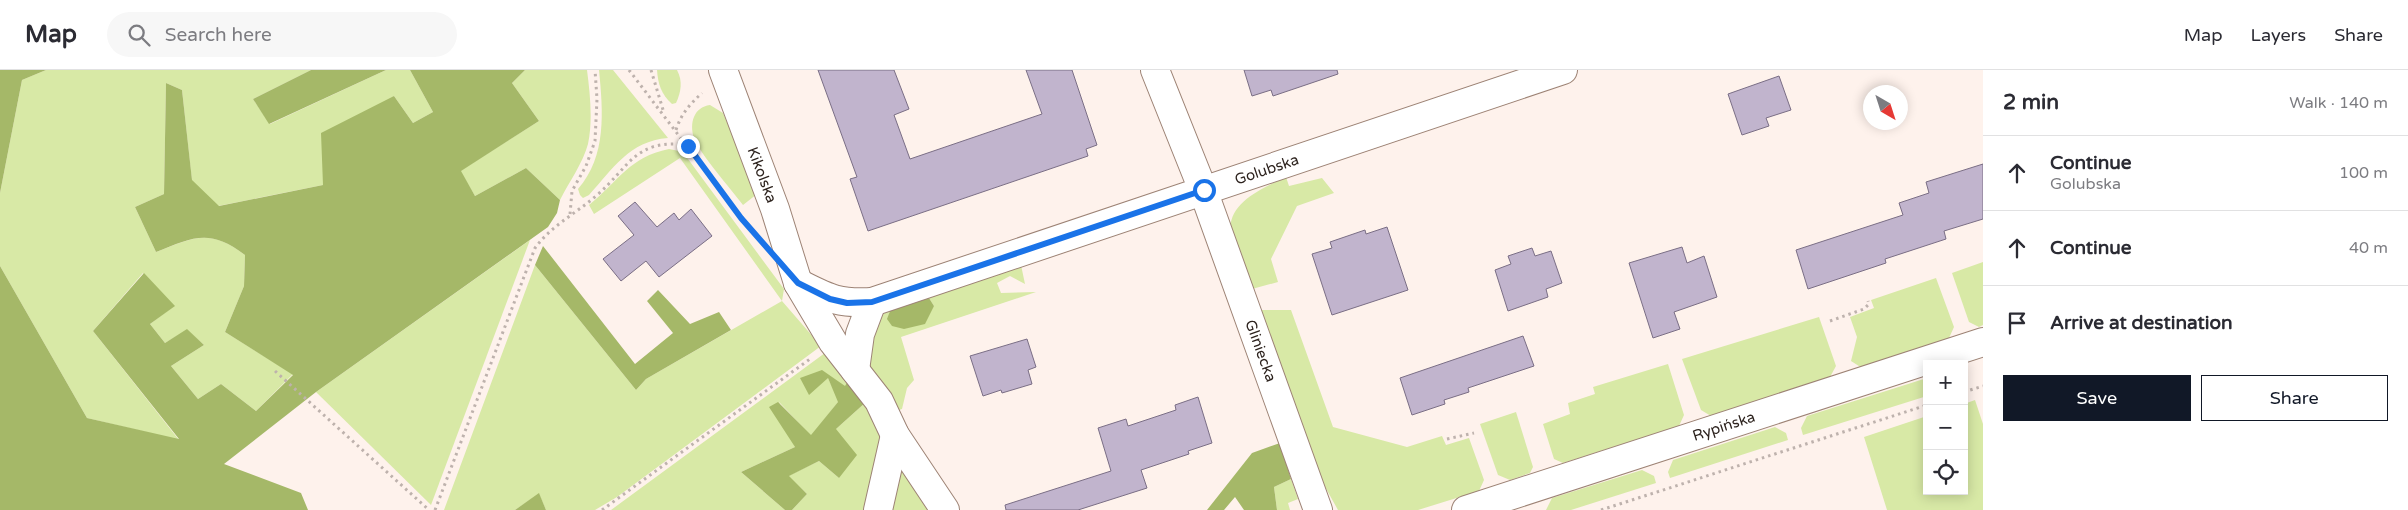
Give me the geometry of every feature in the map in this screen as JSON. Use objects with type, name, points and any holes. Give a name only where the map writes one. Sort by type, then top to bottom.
[{"type":"street","name":"Gliniecka","points":[[1156,70],[1204,190],[1318,510]]},
{"type":"street","name":"Golubska","points":[[798,283],[830,299],[847,303],[872,302],[1564,70]]},
{"type":"street","name":"Kikolska","points":[[724,74],[775,209],[798,283],[833,342],[880,401],[895,435],[945,510]]},
{"type":"street","points":[[855,370],[860,334],[872,302]]},
{"type":"street","name":"Rypińska","points":[[1466,510],[1983,342]]},
{"type":"street","points":[[878,510],[895,435]]},
{"type":"path","points":[[570,214],[572,191],[589,160],[595,141],[597,99],[595,70]]},
{"type":"path","points":[[630,70],[754,233]]},
{"type":"path","points":[[651,70],[664,115]]},
{"type":"path","points":[[676,130],[680,118],[694,100],[724,74]]},
{"type":"path","points":[[435,510],[535,248],[543,237],[570,214],[596,196],[620,168],[644,150],[667,144],[688,146]]},
{"type":"path","points":[[1830,321],[1864,310],[1869,304],[1868,301]]},
{"type":"path","points":[[602,510],[833,342]]},
{"type":"path","points":[[275,371],[429,510]]},
{"type":"path","points":[[1968,391],[1983,386]]},
{"type":"path","points":[[1601,510],[1923,406]]},
{"type":"path","points":[[1447,440],[1474,433]]},
{"type":"green space","points":[[0,70],[46,70],[22,80],[0,193]]},
{"type":"green space","points":[[46,70],[311,70],[253,99],[270,124],[386,70],[410,70],[433,112],[413,123],[394,96],[323,185],[218,206],[192,181],[182,90],[166,83],[164,194],[135,207],[156,252],[192,239],[211,238],[222,241],[245,255],[244,286],[225,332],[293,374],[256,411],[221,384],[198,399],[171,366],[204,345],[187,330],[165,343],[150,324],[174,306],[143,273],[93,331],[179,440],[87,418],[0,266],[0,193],[22,80]]},
{"type":"green space","points":[[311,70],[386,70],[269,124],[253,99]]},
{"type":"green space","points":[[410,70],[525,70],[512,83],[539,121],[461,171],[475,196],[526,168],[560,200],[557,213],[548,227],[316,392],[224,464],[301,493],[308,510],[0,510],[0,266],[87,418],[179,439],[93,331],[144,273],[175,306],[150,324],[165,343],[187,329],[204,345],[171,366],[198,399],[221,384],[256,411],[293,375],[225,332],[244,286],[245,255],[222,241],[211,238],[191,239],[156,252],[135,207],[164,194],[166,83],[182,90],[192,180],[219,206],[323,185],[321,133],[394,96],[413,123],[433,112]]},
{"type":"green space","points":[[525,70],[587,70],[591,117],[590,135],[586,151],[560,200],[526,168],[475,196],[460,171],[539,121],[512,83]]},
{"type":"green space","points":[[599,70],[613,70],[668,138],[654,140],[632,150],[614,166],[589,195],[583,198],[578,189],[594,162],[601,132]]},
{"type":"green space","points":[[657,70],[677,70],[681,86],[676,103],[672,104],[663,93],[659,84]]},
{"type":"green space","points":[[710,105],[723,113],[757,194],[743,205],[709,162],[694,138],[692,127],[694,117],[700,109]]},
{"type":"green space","points":[[669,149],[679,151],[688,159],[784,289],[782,301],[680,158],[594,214],[589,205],[625,171],[644,158]]},
{"type":"green space","points":[[1286,177],[1289,186],[1322,178],[1334,193],[1297,206],[1271,259],[1278,282],[1252,289],[1231,235],[1231,224],[1234,214],[1248,198]]},
{"type":"green space","points":[[530,240],[431,505],[316,392]]},
{"type":"green space","points":[[543,246],[635,364],[673,333],[647,301],[658,290],[690,324],[719,312],[731,330],[646,379],[636,390],[535,265]]},
{"type":"green space","points":[[1983,262],[1983,325],[1979,327],[1969,322],[1952,273]]},
{"type":"green space","points":[[535,265],[636,390],[646,379],[782,301],[821,346],[617,497],[595,510],[546,510],[539,494],[515,510],[444,510]]},
{"type":"green space","points":[[1021,265],[1025,284],[1010,276],[997,283],[1001,293],[1036,292],[901,337],[914,380],[907,388],[902,409],[896,411],[865,362],[880,315],[890,311],[888,319],[934,306],[929,298]]},
{"type":"green space","points":[[1936,278],[1954,327],[1949,338],[1862,368],[1851,361],[1857,337],[1850,317],[1874,308],[1871,300]]},
{"type":"green space","points":[[929,298],[934,306],[925,324],[904,329],[892,326],[887,319],[890,311]]},
{"type":"green space","points":[[1257,310],[1291,310],[1333,427],[1407,447],[1442,436],[1446,445],[1469,438],[1484,480],[1479,491],[1418,510],[1338,510],[1324,485]]},
{"type":"green space","points":[[1819,317],[1836,366],[1830,377],[1711,416],[1701,410],[1682,359]]},
{"type":"green space","points":[[829,350],[851,376],[845,387],[828,378],[839,401],[811,436],[779,402],[795,447],[741,472],[785,510],[611,510]]},
{"type":"green space","points":[[1668,364],[1684,415],[1679,426],[1563,463],[1554,459],[1543,424],[1570,414],[1568,403],[1595,394],[1593,387]]},
{"type":"green space","points":[[822,370],[845,386],[851,376],[866,402],[836,429],[857,455],[839,478],[819,461],[789,476],[807,494],[792,510],[785,510],[741,472],[795,447],[769,407],[778,402],[811,435],[838,402],[828,378],[809,395],[800,378]]},
{"type":"green space","points":[[1923,379],[1923,397],[1803,435],[1801,428],[1807,416]]},
{"type":"green space","points":[[1975,400],[1983,424],[1983,510],[1887,510],[1864,437],[1923,417],[1923,495],[1968,495],[1968,403]]},
{"type":"green space","points":[[866,402],[878,427],[880,440],[868,510],[792,510],[807,494],[788,476],[819,461],[839,478],[836,429]]},
{"type":"green space","points":[[1516,412],[1533,467],[1530,473],[1510,480],[1498,475],[1480,424]]},
{"type":"green space","points":[[1775,427],[1786,433],[1788,440],[1670,478],[1668,472],[1673,460]]},
{"type":"green space","points":[[1280,443],[1291,479],[1274,487],[1277,510],[1244,510],[1235,497],[1224,510],[1207,510],[1252,453]]},
{"type":"green space","points":[[903,463],[933,510],[892,510]]},
{"type":"green space","points":[[1642,470],[1654,476],[1656,483],[1571,510],[1546,510],[1552,498]]},
{"type":"green space","points":[[1291,479],[1298,499],[1288,503],[1290,510],[1277,510],[1274,487]]},
{"type":"green space","points":[[539,493],[546,510],[515,510]]},
{"type":"building","points":[[818,70],[894,70],[909,109],[894,115],[910,159],[1042,114],[1026,70],[1072,70],[1097,145],[1086,149],[1088,156],[868,231],[850,179],[857,177]]},
{"type":"building","points":[[1244,70],[1337,70],[1338,74],[1273,96],[1271,90],[1252,96]]},
{"type":"building","points":[[1779,76],[1791,110],[1766,118],[1769,126],[1742,135],[1728,94]]},
{"type":"building","points":[[1983,164],[1983,219],[1944,231],[1946,239],[1885,259],[1886,263],[1808,289],[1796,250],[1903,215],[1899,203],[1929,193],[1926,182]]},
{"type":"building","points":[[635,202],[657,227],[674,213],[679,220],[691,209],[712,236],[659,277],[646,261],[621,281],[603,259],[634,235],[618,216]]},
{"type":"building","points":[[1387,227],[1408,290],[1332,315],[1312,254],[1332,248],[1330,242],[1365,230],[1366,234]]},
{"type":"building","points":[[1682,247],[1687,263],[1704,256],[1717,297],[1674,312],[1680,329],[1653,338],[1629,263]]},
{"type":"building","points":[[1532,248],[1535,256],[1551,251],[1562,283],[1546,289],[1548,297],[1508,311],[1495,270],[1511,264],[1508,256]]},
{"type":"building","points":[[1523,336],[1534,366],[1468,388],[1469,392],[1444,400],[1445,404],[1412,415],[1400,378]]},
{"type":"building","points":[[1027,339],[1036,367],[1028,370],[1032,384],[1002,393],[1001,390],[983,396],[970,356]]},
{"type":"building","points":[[1198,397],[1212,443],[1188,451],[1189,454],[1141,470],[1147,488],[1078,510],[1006,510],[1005,505],[1111,471],[1098,428],[1126,419],[1128,426],[1176,410],[1175,405]]},
{"type":"route","points":[[688,146],[741,218],[798,283],[830,299],[847,303],[872,302],[1204,190]]}]
